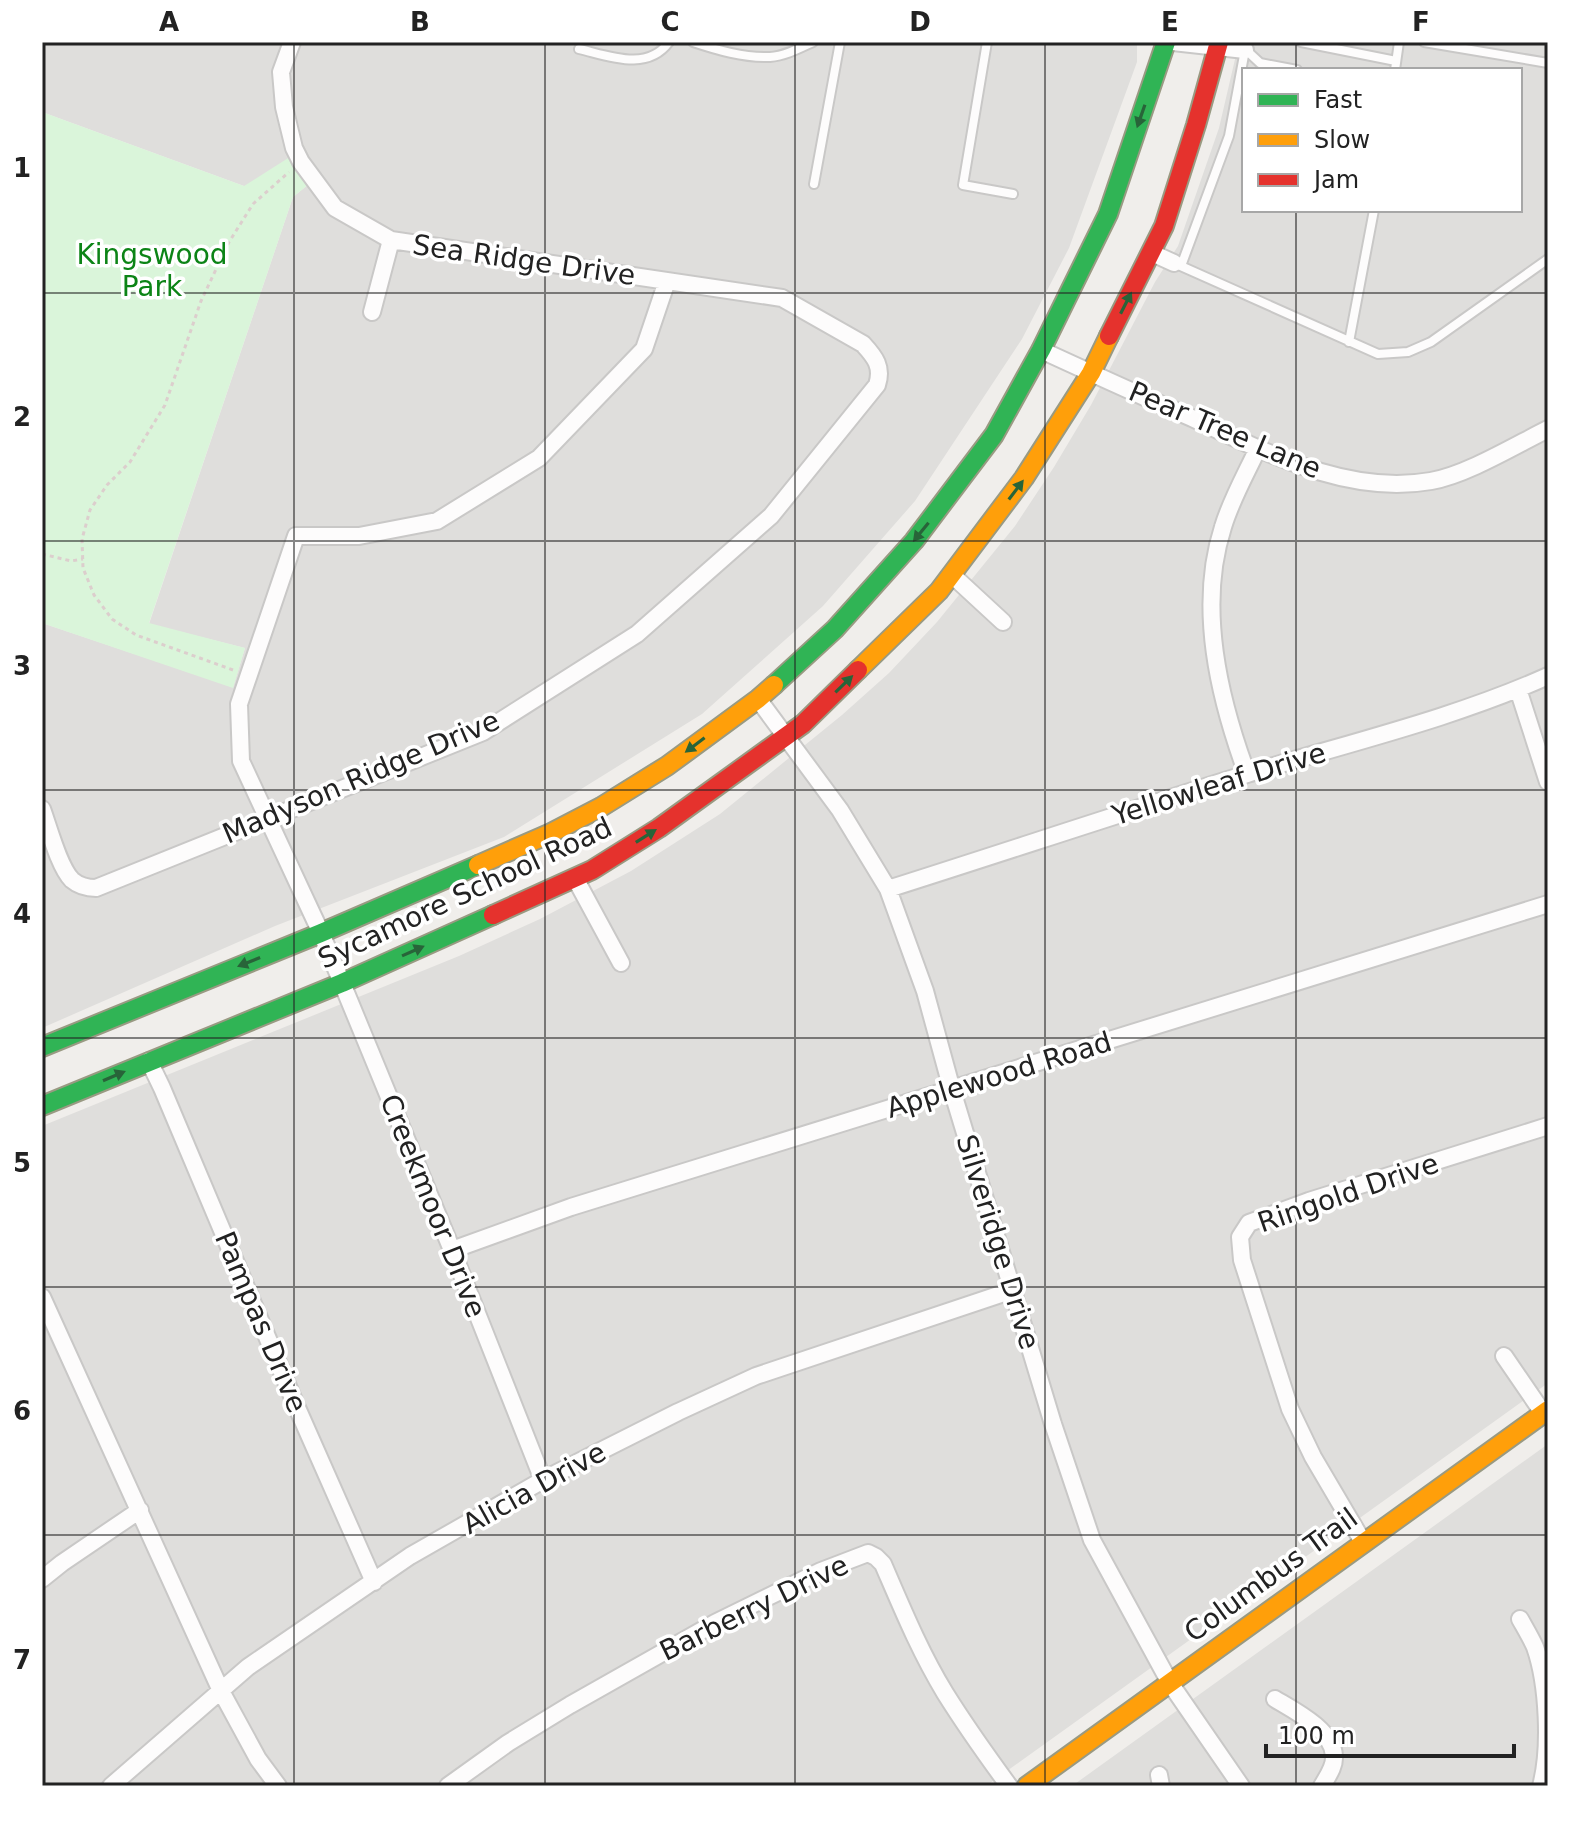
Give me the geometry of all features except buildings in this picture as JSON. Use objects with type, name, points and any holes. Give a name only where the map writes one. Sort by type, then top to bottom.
[{"type":"main road","name":"Sycamore School Road","points":[[42,1047],[321,933],[551,833],[601,807],[667,766],[758,699],[835,629],[914,541],[994,435],[1041,350],[1108,214],[1166,42]]},
{"type":"main road","name":"Sycamore School Road","points":[[42,1106],[342,983],[592,870],[659,828],[803,724],[939,591],[1024,478],[1091,373],[1164,226],[1218,45]]},
{"type":"main road","name":"Columbus Trail","points":[[1027,1786],[1546,1412]]},
{"type":"street","name":"Sea Ridge Drive","points":[[292,42],[281,72],[284,107],[294,148],[335,208],[391,240],[782,298],[863,344],[879,365]]},
{"type":"street","points":[[1173,42],[1250,45]]},
{"type":"street","points":[[372,312],[391,240]]},
{"type":"street","points":[[1152,253],[1178,264]]},
{"type":"street","name":"Creekmoor Drive","points":[[543,1480],[321,933],[241,761],[239,704],[296,536],[359,536],[437,521],[539,458],[644,349],[667,281]]},
{"type":"street","name":"Pear Tree Lane","points":[[1041,350],[1284,460],[1371,483],[1404,485],[1434,481],[1460,472],[1548,429]]},
{"type":"street","name":"Madyson Ridge Drive","points":[[42,809],[64,869],[72,880],[87,888],[96,888],[483,732],[637,634],[771,516],[877,385],[879,365]]},
{"type":"street","points":[[1247,774],[1231,733],[1214,646],[1211,602],[1214,565],[1223,527],[1258,448]]},
{"type":"street","points":[[951,574],[1003,622]]},
{"type":"street","name":"Yellowleaf Drive","points":[[888,889],[1247,774],[1435,718],[1548,676]]},
{"type":"street","points":[[1518,689],[1548,782]]},
{"type":"street","name":"Silveridge Drive","points":[[758,699],[840,810],[888,889],[925,991],[1053,1424],[1092,1540],[1170,1683],[1241,1786]]},
{"type":"street","points":[[575,878],[621,963]]},
{"type":"street","name":"Applewood Road","points":[[452,1250],[571,1207],[1548,904]]},
{"type":"street","name":"Pampas Drive","points":[[149,1061],[374,1582]]},
{"type":"street","name":"Ringold Drive","points":[[1363,1542],[1313,1457],[1290,1409],[1242,1260],[1240,1237],[1249,1223],[1309,1201],[1548,1126]]},
{"type":"street","name":"Alicia Drive","points":[[111,1786],[248,1667],[410,1556],[543,1480],[756,1376],[1013,1290]]},
{"type":"street","points":[[42,1297],[221,1691],[258,1759],[278,1786]]},
{"type":"street","points":[[1504,1356],[1546,1412]]},
{"type":"street","points":[[42,1579],[140,1510]]},
{"type":"street","name":"Barberry Drive","points":[[448,1786],[508,1743],[570,1705],[715,1623],[821,1571],[868,1553],[883,1564],[911,1630],[944,1691],[1009,1786]]},
{"type":"street","points":[[1520,1619],[1534,1647],[1541,1676],[1546,1711],[1545,1776]]},
{"type":"street","points":[[1275,1699],[1318,1726],[1329,1742],[1334,1754],[1332,1768],[1322,1786]]},
{"type":"lane","points":[[579,49],[640,61],[665,48],[669,42]]},
{"type":"lane","points":[[693,42],[723,52],[771,57],[813,42]]},
{"type":"lane","points":[[814,184],[840,42]]},
{"type":"lane","points":[[987,42],[963,185],[1013,194]]},
{"type":"lane","points":[[1301,42],[1396,66],[1399,42]]},
{"type":"lane","points":[[1424,42],[1548,63]]},
{"type":"lane","points":[[1250,45],[1260,63],[1286,68]]},
{"type":"lane","points":[[1245,68],[1250,45]]},
{"type":"lane","points":[[1242,80],[1229,136],[1178,264],[1378,354],[1408,352],[1431,342],[1548,259]]},
{"type":"lane","points":[[1349,342],[1374,212]]},
{"type":"path","points":[[249,676],[136,635],[112,619],[94,595],[83,568],[82,539],[90,510],[107,485],[130,462],[165,405],[201,301],[229,242],[253,204],[301,162]]},
{"type":"path","points":[[42,554],[71,561],[83,559]]},
{"type":"shaded area","points":[[42,42],[1137,42],[1137,62],[1069,248],[1022,339],[915,501],[823,606],[702,714],[504,837],[275,926],[42,1028],[42,623],[233,687],[245,648],[149,624],[293,197],[309,184],[244,186],[42,112]]},
{"type":"shaded area","points":[[1239,42],[1548,42],[1548,1383],[986,1786],[42,1786],[42,1126],[459,956],[540,919],[631,871],[720,814],[889,673],[937,622],[1015,526],[1091,405],[1155,282],[1178,246],[1219,128]]},
{"type":"shaded area","points":[[1548,1444],[1548,1786],[1072,1786]]},
{"type":"green space","name":"Kingswood Park","points":[[42,112],[244,186],[293,155],[309,184],[293,197],[149,623],[245,648],[233,688],[42,623]]},
{"type":"traffic: fast","points":[[774,685],[835,629],[914,541],[994,435],[1041,350],[1108,214],[1166,42]]},
{"type":"traffic: fast","points":[[42,1047],[478,865]]},
{"type":"traffic: fast","points":[[42,1106],[342,983],[493,915]]},
{"type":"traffic: slow","points":[[858,670],[939,591],[1024,478],[1091,373],[1109,336]]},
{"type":"traffic: slow","points":[[478,865],[601,807],[667,766],[774,685]]},
{"type":"traffic: slow","points":[[1027,1786],[1548,1410]]},
{"type":"traffic: jam","points":[[1109,336],[1164,226],[1219,42]]},
{"type":"traffic: jam","points":[[493,915],[592,870],[659,828],[803,724],[858,670]]}]
